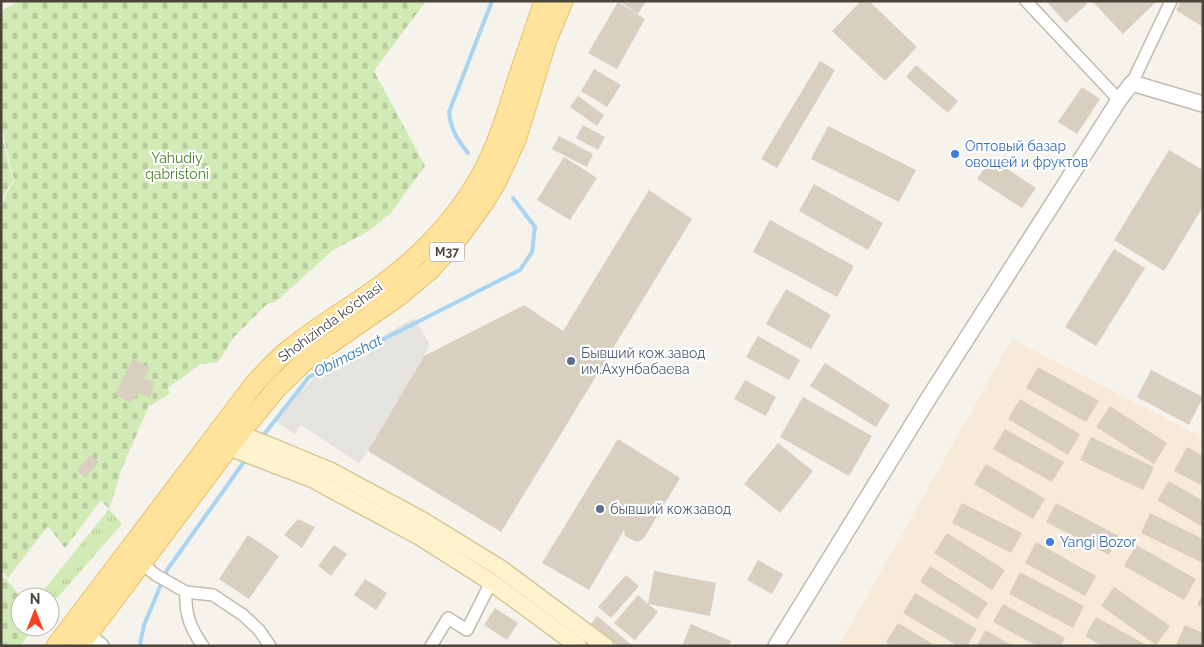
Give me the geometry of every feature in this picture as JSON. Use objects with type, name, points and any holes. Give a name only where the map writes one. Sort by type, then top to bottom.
[{"type":"main road","name":"Shohizinda ko'chasi","points":[[56,646],[85,637],[141,563],[226,437],[255,383],[283,354],[413,259],[446,225],[476,182],[490,157],[504,124],[544,1]]},
{"type":"main road","name":"Shohizinda ko'chasi","points":[[85,637],[226,437],[290,374],[320,350],[399,296],[430,270],[456,241],[483,204],[506,164],[516,140],[547,40],[563,1]]},
{"type":"main road","points":[[226,437],[420,537],[491,582],[578,646]]},
{"type":"main road","points":[[226,437],[263,443],[331,471],[422,520],[500,568],[605,646]]},
{"type":"street","points":[[1026,1],[1119,100]]},
{"type":"street","points":[[776,646],[930,396],[1119,100],[1132,83],[1171,1]]},
{"type":"street","points":[[1132,83],[1203,104]]},
{"type":"street","points":[[141,563],[156,575],[182,590],[213,595],[243,615],[259,630],[270,646]]},
{"type":"street","points":[[432,646],[448,618],[467,630],[491,582]]},
{"type":"street","points":[[182,590],[186,612],[203,646]]},
{"type":"shaded area","points":[[414,318],[430,345],[368,451],[359,463],[301,425],[295,434],[273,419],[317,375]]},
{"type":"shaded area","name":"Yangi Bozor","points":[[1012,339],[1203,438],[1203,646],[839,646]]},
{"type":"green space","name":"Yahudiy qabristoni","points":[[20,1],[426,1],[374,71],[425,166],[390,214],[369,231],[333,250],[278,300],[266,305],[234,337],[218,362],[201,364],[168,388],[170,394],[149,406],[122,468],[109,509],[101,500],[65,548],[48,526],[8,578],[1,571],[1,204],[14,180],[1,127],[1,11]]},
{"type":"green space","points":[[1,132],[13,180],[1,201]]},
{"type":"green space","points":[[109,509],[122,524],[60,595],[60,587],[46,587]]},
{"type":"green space","points":[[1,574],[13,587],[10,587],[10,637],[27,637],[21,646],[1,646]]},
{"type":"building","points":[[619,1],[646,1],[638,14]]},
{"type":"building","points":[[861,1],[869,1],[917,47],[885,81],[832,31]]},
{"type":"building","points":[[1046,1],[1085,1],[1087,4],[1066,23]]},
{"type":"building","points":[[1092,1],[1157,1],[1123,34]]},
{"type":"building","points":[[1181,1],[1203,1],[1203,27],[1176,10]]},
{"type":"building","points":[[618,2],[645,19],[617,69],[588,53]]},
{"type":"building","points":[[820,61],[835,70],[777,168],[761,159]]},
{"type":"building","points":[[916,65],[958,101],[948,113],[906,77]]},
{"type":"building","points":[[594,69],[621,85],[607,107],[581,91]]},
{"type":"building","points":[[1082,87],[1100,99],[1077,134],[1058,122]]},
{"type":"building","points":[[578,96],[604,115],[597,126],[570,107]]},
{"type":"building","points":[[583,125],[605,137],[598,150],[576,138]]},
{"type":"building","points":[[828,126],[916,170],[899,202],[811,159]]},
{"type":"building","points":[[559,136],[593,154],[587,167],[552,149]]},
{"type":"building","points":[[1169,150],[1203,170],[1203,207],[1164,271],[1114,240]]},
{"type":"building","points":[[564,157],[597,178],[570,220],[537,200]]},
{"type":"building","points":[[991,158],[1036,188],[1022,208],[977,179]]},
{"type":"building","points":[[814,184],[883,223],[868,250],[799,211]]},
{"type":"building","points":[[649,190],[692,219],[501,532],[368,451],[424,356],[524,305],[563,331]]},
{"type":"building","points":[[770,220],[854,266],[837,297],[753,252]]},
{"type":"building","points":[[1114,249],[1145,268],[1096,346],[1065,327]]},
{"type":"building","points":[[786,289],[831,315],[811,349],[766,324]]},
{"type":"building","points":[[758,336],[800,360],[789,380],[746,357]]},
{"type":"building","points":[[133,359],[150,368],[143,379],[154,381],[150,398],[138,393],[131,403],[115,394]]},
{"type":"building","points":[[825,363],[890,405],[876,427],[810,386]]},
{"type":"building","points":[[1038,367],[1099,401],[1086,422],[1026,388]]},
{"type":"building","points":[[1151,370],[1203,397],[1189,425],[1137,397]]},
{"type":"building","points":[[745,380],[776,397],[766,416],[734,399]]},
{"type":"building","points":[[803,397],[872,436],[849,476],[780,437]]},
{"type":"building","points":[[1020,399],[1080,434],[1068,455],[1008,419]]},
{"type":"building","points":[[1110,406],[1167,443],[1154,464],[1096,427]]},
{"type":"building","points":[[1005,429],[1064,462],[1052,482],[993,449]]},
{"type":"building","points":[[1091,437],[1154,467],[1143,490],[1080,460]]},
{"type":"building","points":[[618,439],[680,478],[644,538],[638,542],[630,539],[625,536],[624,530],[589,590],[542,563]]},
{"type":"building","points":[[778,443],[813,471],[780,513],[744,484]]},
{"type":"building","points":[[1187,447],[1203,456],[1203,486],[1174,471]]},
{"type":"building","points":[[90,455],[99,462],[85,478],[77,470]]},
{"type":"building","points":[[986,464],[1045,499],[1033,519],[974,484]]},
{"type":"building","points":[[1169,481],[1203,501],[1203,527],[1157,500]]},
{"type":"building","points":[[962,503],[1022,533],[1011,553],[952,523]]},
{"type":"building","points":[[1056,503],[1119,536],[1109,555],[1046,522]]},
{"type":"building","points":[[1150,513],[1203,539],[1203,563],[1141,533]]},
{"type":"building","points":[[298,519],[315,527],[302,548],[284,535]]},
{"type":"building","points":[[947,533],[1005,570],[992,590],[934,553]]},
{"type":"building","points":[[248,535],[279,556],[249,599],[219,579]]},
{"type":"building","points":[[1036,542],[1096,576],[1085,596],[1025,563]]},
{"type":"building","points":[[334,545],[347,554],[331,576],[318,566]]},
{"type":"building","points":[[1136,545],[1196,579],[1184,600],[1124,566]]},
{"type":"building","points":[[758,560],[783,574],[772,594],[747,580]]},
{"type":"building","points":[[930,566],[988,603],[977,619],[920,582]]},
{"type":"building","points":[[654,571],[716,583],[710,616],[648,604]]},
{"type":"building","points":[[1020,572],[1084,606],[1073,628],[1009,594]]},
{"type":"building","points":[[626,575],[639,586],[611,618],[598,607]]},
{"type":"building","points":[[365,579],[387,593],[376,610],[354,595]]},
{"type":"building","points":[[1114,587],[1170,626],[1156,645],[1101,606]]},
{"type":"building","points":[[915,593],[977,629],[967,646],[958,646],[903,613]]},
{"type":"building","points":[[1203,593],[1203,608],[1197,605]]},
{"type":"building","points":[[638,595],[658,612],[635,640],[614,623]]},
{"type":"building","points":[[1003,604],[1065,638],[1061,646],[1037,646],[993,622]]},
{"type":"building","points":[[495,608],[518,623],[507,640],[484,625]]},
{"type":"building","points":[[597,616],[633,646],[618,646],[591,624]]},
{"type":"building","points":[[1096,617],[1148,646],[1102,646],[1085,636]]},
{"type":"building","points":[[898,623],[936,646],[892,646],[886,642]]},
{"type":"building","points":[[691,624],[731,641],[729,646],[682,646]]},
{"type":"building","points":[[1185,625],[1203,633],[1203,646],[1176,645]]},
{"type":"building","points":[[985,630],[1013,646],[977,646]]},
{"type":"waterway","name":"Obimashat","points":[[468,153],[455,134],[449,112],[492,1]]},
{"type":"waterway","name":"Obimashat","points":[[262,437],[309,377],[520,270],[532,252],[535,227],[513,198]]},
{"type":"waterway","name":"Obimashat","points":[[142,646],[140,644],[144,625],[167,570],[246,459]]},
{"type":"place","name":"Оптовый базар овощей и фруктов","points":[[955,154]]},
{"type":"place","name":"Бывший кож.завод им.Ахунбабаева","points":[[571,361]]},
{"type":"place","name":"бывший кожзавод","points":[[600,509]]},
{"type":"place","name":"Yangi Bozor","points":[[1050,542]]}]
